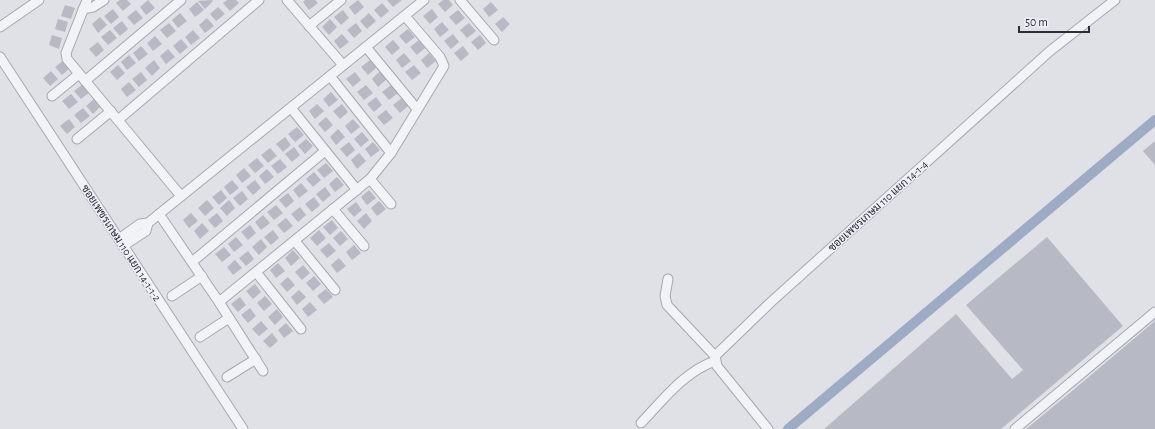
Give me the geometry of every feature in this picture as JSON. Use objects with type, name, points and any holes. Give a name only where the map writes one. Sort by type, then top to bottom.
[{"type":"street","points":[[0,27],[39,0]]},
{"type":"street","points":[[87,0],[66,53],[66,59],[181,196]]},
{"type":"street","points":[[83,9],[93,7],[104,0]]},
{"type":"street","points":[[52,96],[82,77],[181,0]]},
{"type":"street","points":[[118,120],[259,0]]},
{"type":"street","points":[[287,0],[343,65]]},
{"type":"street","points":[[309,26],[341,0]]},
{"type":"street","points":[[121,243],[140,224],[148,223],[424,0]]},
{"type":"street","points":[[460,0],[494,40]]},
{"type":"street","name":"ซอยเพชรเกษม 110 แยก 14-1-4","points":[[642,423],[663,400],[691,374],[715,359],[771,302],[1050,51],[1115,0]]},
{"type":"street","points":[[219,302],[370,179],[391,153],[444,66],[440,57],[405,16]]},
{"type":"street","points":[[366,47],[417,109]]},
{"type":"street","name":"ซอยเพชรเกษม 110 แยก 14-1-1-2","points":[[0,57],[243,429]]},
{"type":"street","points":[[330,76],[391,153]]},
{"type":"street","points":[[291,108],[357,190]]},
{"type":"street","points":[[77,139],[111,111]]},
{"type":"street","points":[[192,262],[325,151]]},
{"type":"street","points":[[370,179],[391,204]]},
{"type":"street","points":[[333,208],[364,246]]},
{"type":"street","points":[[159,214],[202,276],[263,370]]},
{"type":"street","points":[[295,241],[336,290]]},
{"type":"street","points":[[256,272],[301,329]]},
{"type":"street","points":[[172,296],[202,276]]},
{"type":"street","points":[[668,279],[666,296],[668,305],[715,359],[717,366],[768,429]]},
{"type":"street","points":[[1015,429],[1155,312]]},
{"type":"street","points":[[200,337],[229,318]]},
{"type":"street","points":[[227,377],[256,359]]},
{"type":"building","points":[[120,0],[127,0],[131,4],[123,11],[116,3]]},
{"type":"building","points":[[148,0],[155,8],[146,15],[140,7]]},
{"type":"building","points":[[227,0],[236,0],[239,3],[230,11],[223,3]]},
{"type":"building","points":[[305,0],[315,0],[318,3],[309,10],[303,2]]},
{"type":"building","points":[[358,0],[364,7],[355,15],[349,7]]},
{"type":"building","points":[[387,0],[402,0],[393,7]]},
{"type":"building","points":[[443,0],[449,0],[453,5],[445,12],[438,4]]},
{"type":"building","points":[[198,1],[213,1],[205,9]]},
{"type":"building","points":[[197,2],[204,10],[195,17],[189,9]]},
{"type":"building","points":[[491,2],[498,10],[489,17],[483,9]]},
{"type":"building","points":[[382,3],[389,11],[381,18],[374,10]]},
{"type":"building","points":[[65,5],[75,8],[71,19],[61,16]]},
{"type":"building","points":[[218,7],[225,14],[216,21],[210,14]]},
{"type":"building","points":[[113,9],[119,17],[111,24],[104,16]]},
{"type":"building","points":[[432,9],[438,17],[430,24],[423,16]]},
{"type":"building","points":[[136,10],[143,18],[134,25],[127,17]]},
{"type":"building","points":[[343,10],[349,18],[341,25],[334,17]]},
{"type":"building","points":[[458,10],[465,18],[456,25],[449,17]]},
{"type":"building","points":[[180,13],[187,21],[178,28],[172,20]]},
{"type":"building","points":[[369,13],[376,21],[367,29],[360,21]]},
{"type":"building","points":[[100,17],[107,25],[98,33],[92,24]]},
{"type":"building","points":[[503,17],[510,24],[502,32],[495,24]]},
{"type":"building","points":[[207,18],[214,26],[205,33],[199,25]]},
{"type":"building","points":[[58,19],[68,22],[65,32],[55,29]]},
{"type":"building","points":[[330,19],[337,27],[329,35],[322,27]]},
{"type":"building","points":[[122,21],[128,29],[120,36],[113,28]]},
{"type":"building","points":[[442,22],[449,30],[440,37],[434,29]]},
{"type":"building","points":[[169,23],[176,31],[167,38],[160,30]]},
{"type":"building","points":[[356,23],[362,31],[354,38],[347,30]]},
{"type":"building","points":[[469,23],[476,31],[467,38],[460,30]]},
{"type":"building","points":[[408,29],[415,37],[406,44],[399,36]]},
{"type":"building","points":[[110,30],[117,38],[108,45],[101,37]]},
{"type":"building","points":[[193,30],[200,38],[191,45],[185,37]]},
{"type":"building","points":[[342,34],[349,42],[340,49],[334,41]]},
{"type":"building","points":[[453,34],[459,42],[451,49],[444,41]]},
{"type":"building","points":[[52,35],[62,38],[59,49],[49,45]]},
{"type":"building","points":[[480,35],[486,43],[478,50],[471,42]]},
{"type":"building","points":[[155,36],[162,44],[153,51],[147,43]]},
{"type":"building","points":[[181,39],[188,47],[180,54],[173,46]]},
{"type":"building","points":[[393,40],[400,48],[392,55],[385,47]]},
{"type":"building","points":[[419,40],[425,48],[417,55],[410,47]]},
{"type":"building","points":[[98,42],[104,50],[96,57],[89,49]]},
{"type":"building","points":[[141,46],[148,54],[139,61],[133,53]]},
{"type":"building","points":[[463,46],[469,54],[461,61],[454,53]]},
{"type":"building","points":[[168,49],[175,57],[166,64],[160,56]]},
{"type":"building","points":[[404,53],[411,61],[402,68],[396,60]]},
{"type":"building","points":[[429,53],[436,61],[427,68],[421,60]]},
{"type":"building","points":[[129,55],[136,63],[127,70],[121,62]]},
{"type":"building","points":[[64,60],[70,68],[62,75],[55,67]]},
{"type":"building","points":[[154,60],[160,68],[152,76],[145,68]]},
{"type":"building","points":[[370,60],[376,68],[368,75],[361,67]]},
{"type":"building","points":[[118,65],[125,73],[117,80],[110,72]]},
{"type":"building","points":[[414,65],[421,73],[412,80],[405,72]]},
{"type":"building","points":[[51,71],[58,79],[50,86],[43,78]]},
{"type":"building","points":[[380,71],[387,79],[378,87],[372,79]]},
{"type":"building","points":[[141,72],[147,80],[139,87],[132,79]]},
{"type":"building","points":[[355,72],[361,80],[353,87],[346,79]]},
{"type":"building","points":[[129,82],[136,90],[127,97],[121,89]]},
{"type":"building","points":[[83,84],[90,92],[81,99],[74,91]]},
{"type":"building","points":[[366,85],[373,93],[364,100],[357,92]]},
{"type":"building","points":[[391,85],[398,93],[389,100],[382,92]]},
{"type":"building","points":[[331,92],[338,100],[329,107],[323,99]]},
{"type":"building","points":[[71,94],[78,102],[69,109],[62,101]]},
{"type":"building","points":[[376,97],[382,105],[374,112],[367,104]]},
{"type":"building","points":[[95,98],[101,106],[93,114],[86,106]]},
{"type":"building","points":[[402,98],[408,106],[400,113],[393,105]]},
{"type":"building","points":[[317,104],[324,111],[315,119],[309,111]]},
{"type":"building","points":[[342,104],[348,112],[340,119],[333,111]]},
{"type":"building","points":[[83,108],[90,116],[81,123],[74,115]]},
{"type":"building","points":[[386,110],[393,118],[384,125],[377,117]]},
{"type":"building","points":[[326,117],[333,125],[325,132],[318,124]]},
{"type":"building","points":[[69,119],[75,127],[67,134],[60,126]]},
{"type":"building","points":[[353,119],[360,127],[351,134],[345,126]]},
{"type":"building","points":[[297,127],[304,135],[295,142],[288,134]]},
{"type":"building","points":[[338,129],[345,137],[336,145],[330,137]]},
{"type":"building","points":[[362,132],[369,140],[361,147],[354,139]]},
{"type":"building","points":[[285,137],[291,145],[283,152],[276,144]]},
{"type":"building","points":[[306,139],[313,146],[305,154],[298,146]]},
{"type":"building","points":[[1155,141],[1155,165],[1143,151]]},
{"type":"building","points":[[349,142],[355,150],[347,157],[340,149]]},
{"type":"building","points":[[373,142],[380,150],[371,157],[365,149]]},
{"type":"building","points":[[294,147],[300,155],[292,162],[285,154]]},
{"type":"building","points":[[270,148],[277,156],[268,163],[261,155]]},
{"type":"building","points":[[359,153],[366,161],[357,169],[351,160]]},
{"type":"building","points":[[257,158],[264,166],[255,173],[248,165]]},
{"type":"building","points":[[280,159],[287,167],[278,174],[271,166]]},
{"type":"building","points":[[326,163],[333,171],[324,178],[317,170]]},
{"type":"building","points":[[244,168],[251,176],[242,183],[236,175]]},
{"type":"building","points":[[267,169],[274,177],[265,184],[259,176]]},
{"type":"building","points":[[314,172],[321,180],[313,187],[306,179]]},
{"type":"building","points":[[337,177],[344,185],[335,192],[329,184]]},
{"type":"building","points":[[232,180],[239,188],[230,195],[224,187]]},
{"type":"building","points":[[255,180],[261,188],[253,195],[246,187]]},
{"type":"building","points":[[301,183],[308,191],[299,198],[293,190]]},
{"type":"building","points":[[325,187],[331,195],[323,202],[316,194]]},
{"type":"building","points":[[221,190],[227,198],[219,205],[212,197]]},
{"type":"building","points":[[369,190],[376,198],[367,205],[361,197]]},
{"type":"building","points":[[242,191],[248,199],[240,206],[233,198]]},
{"type":"building","points":[[288,193],[294,201],[286,208],[279,200]]},
{"type":"building","points":[[314,197],[320,205],[312,212],[305,204]]},
{"type":"building","points":[[207,200],[214,208],[205,216],[198,208]]},
{"type":"building","points":[[229,200],[235,208],[227,216],[220,208]]},
{"type":"building","points":[[379,201],[386,209],[377,216],[371,208]]},
{"type":"building","points":[[356,202],[362,210],[354,217],[347,209]]},
{"type":"building","points":[[276,205],[283,213],[274,220],[267,212]]},
{"type":"building","points":[[300,207],[306,215],[298,222],[291,214]]},
{"type":"building","points":[[191,213],[198,221],[189,228],[183,220]]},
{"type":"building","points":[[217,213],[223,221],[215,228],[208,220]]},
{"type":"building","points":[[366,213],[372,221],[364,229],[357,221]]},
{"type":"building","points":[[263,215],[270,223],[261,230],[255,222]]},
{"type":"building","points":[[286,218],[293,226],[284,233],[277,225]]},
{"type":"building","points":[[332,220],[338,228],[330,235],[323,227]]},
{"type":"building","points":[[202,223],[209,231],[200,239],[194,231]]},
{"type":"building","points":[[250,225],[256,233],[248,240],[241,232]]},
{"type":"building","points":[[273,230],[279,238],[271,245],[264,237]]},
{"type":"building","points":[[319,230],[326,238],[317,246],[310,238]]},
{"type":"building","points":[[341,231],[348,239],[340,246],[333,238]]},
{"type":"building","points":[[236,237],[243,245],[234,252],[228,244]]},
{"type":"building","points":[[1047,237],[1123,326],[1001,429],[824,429],[956,314],[1012,379],[1023,370],[966,305]]},
{"type":"building","points":[[261,239],[267,247],[259,255],[252,247]]},
{"type":"building","points":[[329,243],[336,251],[327,258],[320,250]]},
{"type":"building","points":[[354,245],[361,253],[352,260],[346,252]]},
{"type":"building","points":[[224,247],[231,255],[222,262],[215,254]]},
{"type":"building","points":[[293,250],[300,258],[291,266],[285,258]]},
{"type":"building","points":[[248,251],[254,259],[246,266],[239,258]]},
{"type":"building","points":[[339,258],[346,266],[337,273],[331,265]]},
{"type":"building","points":[[235,260],[242,268],[233,275],[227,267]]},
{"type":"building","points":[[278,263],[285,271],[276,278],[270,270]]},
{"type":"building","points":[[303,265],[310,273],[302,280],[295,272]]},
{"type":"building","points":[[314,276],[321,284],[313,291],[306,283]]},
{"type":"building","points":[[288,277],[295,285],[287,292],[280,284]]},
{"type":"building","points":[[255,284],[261,292],[253,299],[246,291]]},
{"type":"building","points":[[326,289],[333,297],[324,304],[317,296]]},
{"type":"building","points":[[299,290],[306,297],[297,305],[291,297]]},
{"type":"building","points":[[265,296],[272,304],[264,311],[257,303]]},
{"type":"building","points":[[240,297],[246,305],[238,312],[231,304]]},
{"type":"building","points":[[310,302],[317,310],[308,317],[302,309]]},
{"type":"building","points":[[250,308],[256,316],[248,323],[241,315]]},
{"type":"building","points":[[277,309],[283,317],[275,325],[268,317]]},
{"type":"building","points":[[261,321],[268,329],[259,336],[252,329]]},
{"type":"building","points":[[1155,321],[1155,429],[1026,429],[1065,397]]},
{"type":"building","points":[[286,323],[293,331],[284,338],[278,330]]},
{"type":"building","points":[[272,333],[278,341],[270,348],[263,341]]},
{"type":"waterway","points":[[788,429],[1155,120]]}]
